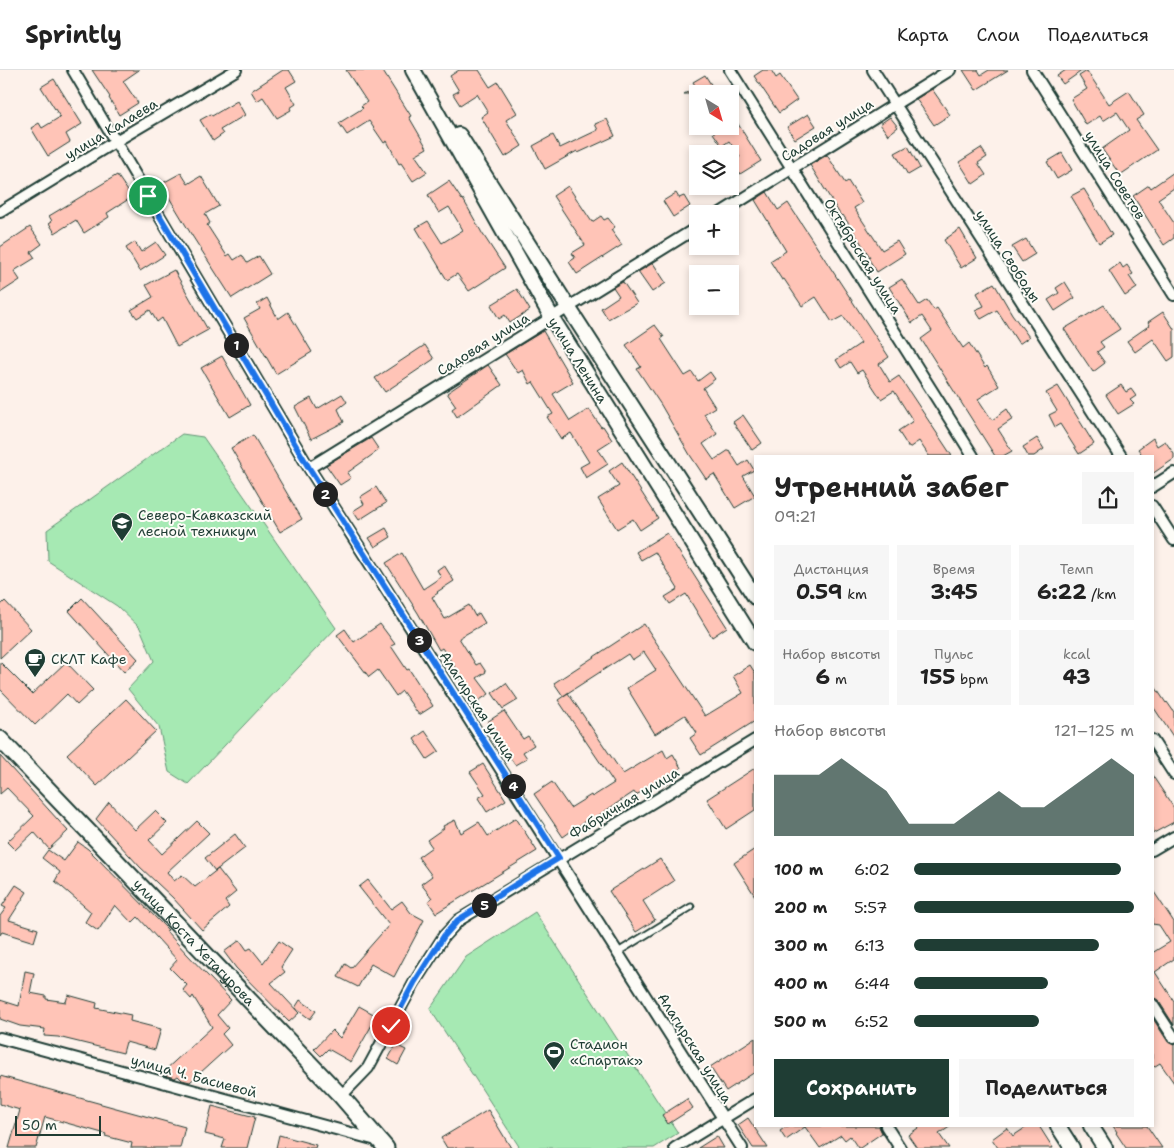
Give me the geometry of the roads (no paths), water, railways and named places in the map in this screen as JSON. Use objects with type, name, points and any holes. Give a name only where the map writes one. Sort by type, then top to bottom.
[{"type":"main road","name":"улица Коста Хетагурова","points":[[0,739],[341,1096],[379,1146]]},
{"type":"street","name":"Алагирская улица","points":[[72,70],[309,468],[742,1148]]},
{"type":"street","name":"улица Калаева","points":[[0,212],[236,70]]},
{"type":"street","name":"улица Ленина","points":[[413,70],[552,318],[754,641]]},
{"type":"street","name":"улица Ленина","points":[[418,70],[754,596]]},
{"type":"street","name":"Октябрьская улица","points":[[730,70],[972,455]]},
{"type":"street","name":"улица Свободы","points":[[873,70],[1120,455]]},
{"type":"street","name":"Садовая улица","points":[[733,205],[950,70]]},
{"type":"street","name":"улица Советов","points":[[1032,70],[1174,295]]},
{"type":"street","name":"Садовая улица","points":[[309,468],[689,233]]},
{"type":"street","points":[[1154,485],[1174,473]]},
{"type":"street","points":[[1154,509],[1174,540]]},
{"type":"street","name":"Фабричная улица","points":[[341,1096],[368,1068],[414,983],[444,936],[458,920],[754,741]]},
{"type":"street","points":[[1154,743],[1174,774]]},
{"type":"street","points":[[1154,849],[1174,837]]},
{"type":"street","points":[[1154,1007],[1174,1038]]},
{"type":"street","name":"улица Ч. Басиевой","points":[[0,1038],[379,1146]]},
{"type":"street","points":[[675,1148],[754,1100]]},
{"type":"street","points":[[887,1127],[900,1148]]},
{"type":"street","points":[[1059,1127],[1072,1148]]},
{"type":"street","points":[[1092,1127],[1105,1148]]},
{"type":"lane","points":[[618,952],[691,907]]},
{"type":"place","name":"Северо-Кавказский лесной техникум","points":[[122,542]]},
{"type":"place","name":"СКЛТ Кафе","points":[[35,678]]},
{"type":"place","name":"Стадион «Спартак»","points":[[554,1071]]}]
